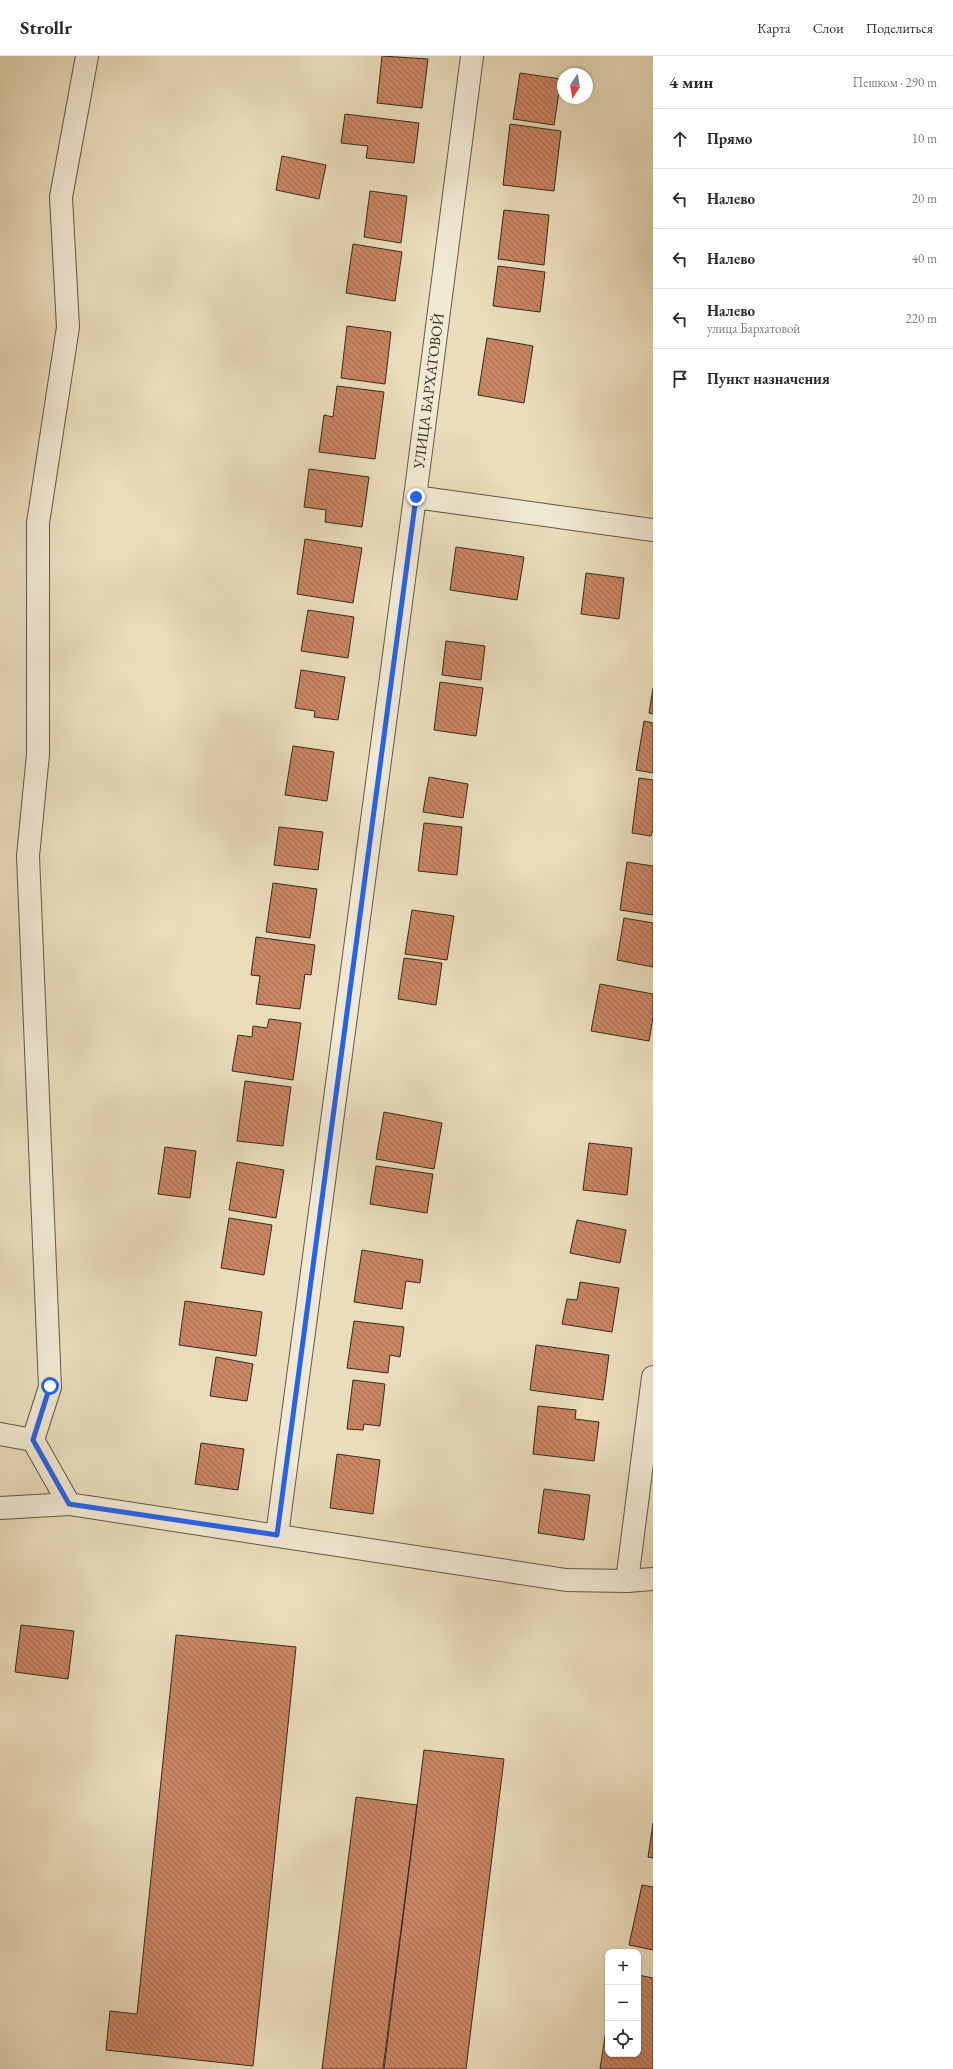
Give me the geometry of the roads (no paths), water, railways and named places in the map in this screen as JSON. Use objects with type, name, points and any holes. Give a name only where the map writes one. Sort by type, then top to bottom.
[{"type":"street","points":[[69,1504],[33,1440],[50,1386],[28,856],[38,754],[38,523],[68,327],[62,196],[87,56]]},
{"type":"street","name":"УЛИЦА БАРХАТОВОЙ","points":[[277,1535],[416,497],[472,56]]},
{"type":"street","points":[[416,497],[653,530]]},
{"type":"street","points":[[627,1581],[653,1377]]},
{"type":"street","points":[[0,1434],[33,1440]]},
{"type":"street","points":[[0,1508],[69,1504],[566,1580],[653,1580]]}]
